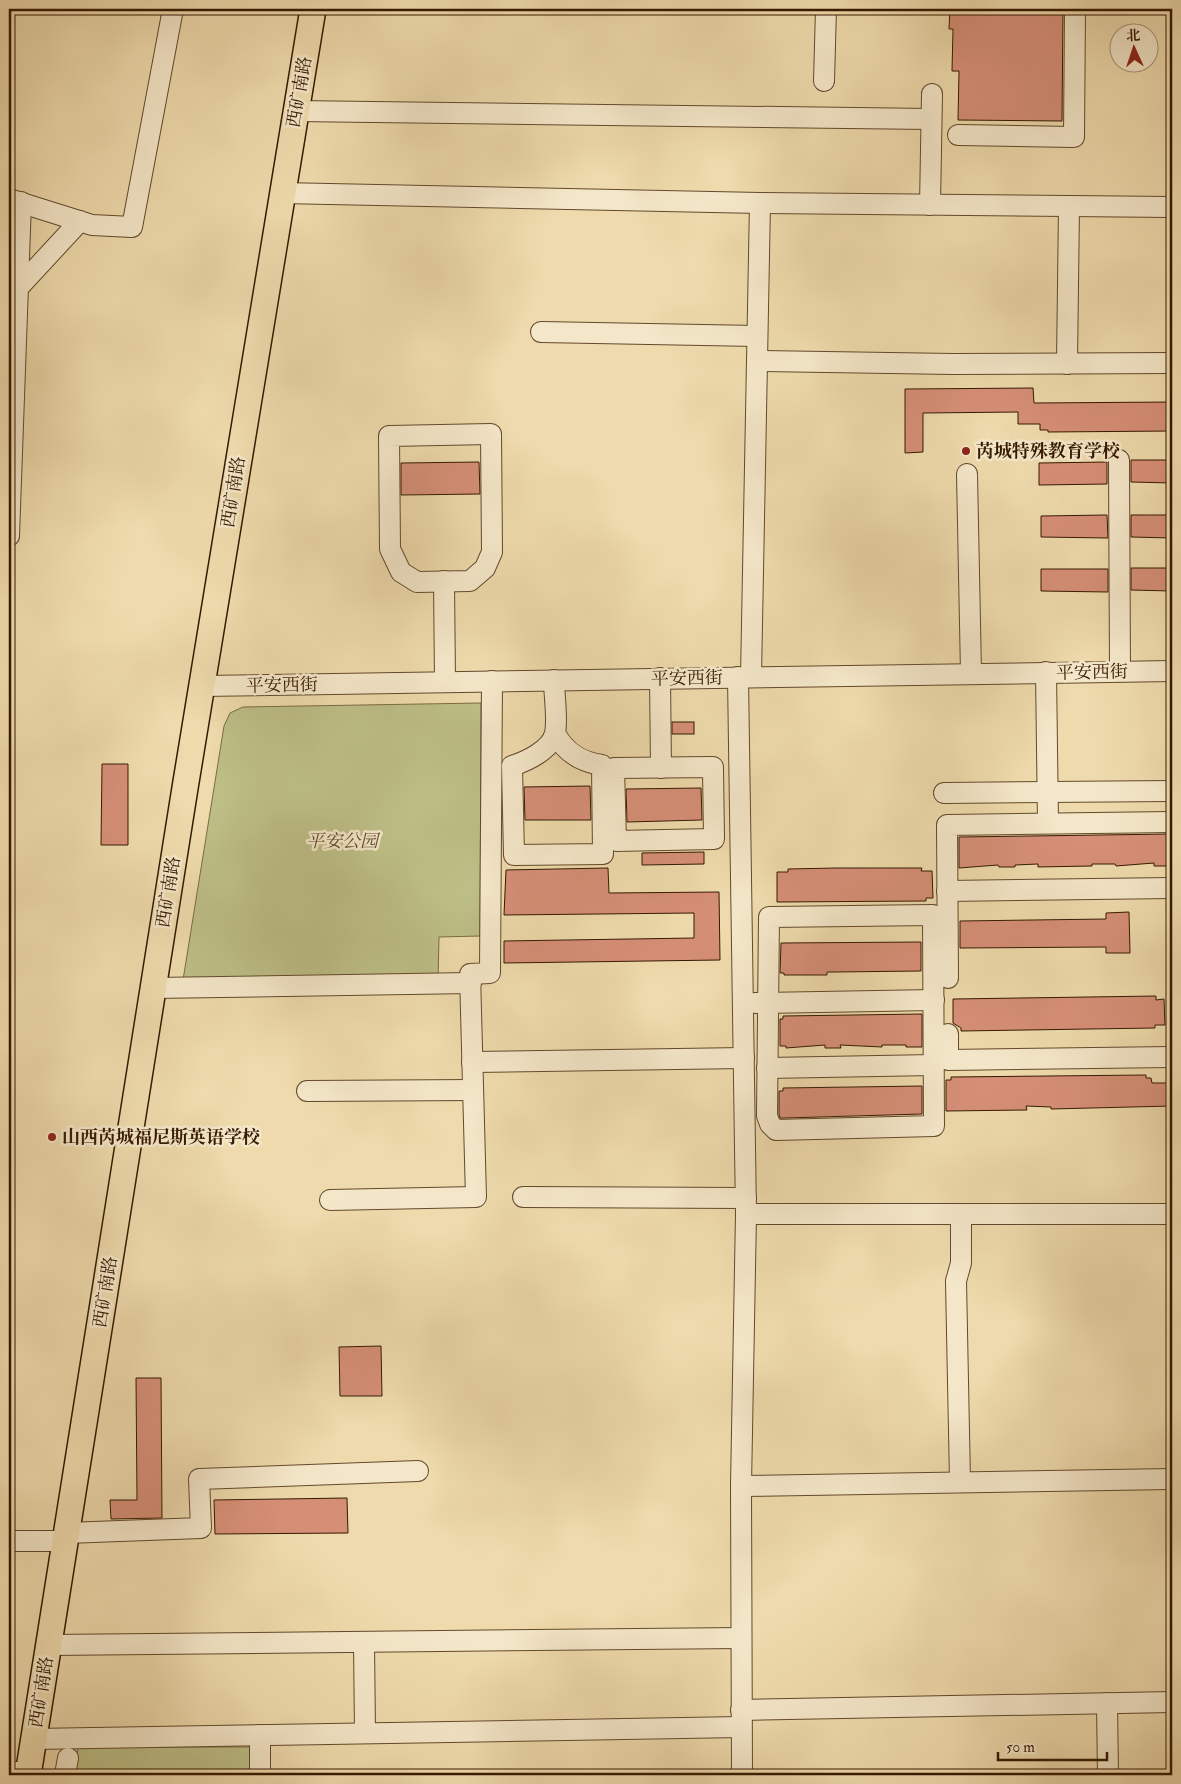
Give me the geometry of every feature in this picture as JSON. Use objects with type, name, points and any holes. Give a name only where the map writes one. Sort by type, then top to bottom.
[{"type":"main road","name":"西矿南路","points":[[22,1773],[34,1739],[281,194],[313,9]]},
{"type":"street","points":[[9,536],[18,288],[15,200],[92,224],[132,227],[173,9]]},
{"type":"street","points":[[824,81],[826,9]]},
{"type":"street","points":[[958,136],[1074,137],[1075,9]]},
{"type":"street","points":[[930,205],[932,94]]},
{"type":"street","points":[[295,111],[931,119]]},
{"type":"street","points":[[281,194],[1172,208]]},
{"type":"street","points":[[742,1775],[741,1486],[746,1206],[743,1003],[745,677],[758,336],[760,203]]},
{"type":"street","points":[[1067,364],[1069,206]]},
{"type":"street","points":[[18,288],[80,221]]},
{"type":"street","points":[[541,332],[758,336]]},
{"type":"street","points":[[757,361],[1067,364],[1172,363]]},
{"type":"street","points":[[491,434],[492,552],[485,568],[470,581],[444,582],[417,582],[401,572],[392,557],[390,549],[389,436],[491,434]]},
{"type":"street","points":[[1119,460],[1120,672]]},
{"type":"street","points":[[967,474],[971,673]]},
{"type":"street","points":[[444,582],[445,682]]},
{"type":"street","name":"平安西街","points":[[202,686],[1172,671]]},
{"type":"street","points":[[1046,672],[1048,823]]},
{"type":"street","points":[[660,678],[662,768]]},
{"type":"street","points":[[554,680],[555,733],[563,746],[576,757],[602,765],[603,854],[514,855],[512,766],[532,757],[549,742],[555,733]]},
{"type":"street","points":[[330,1200],[476,1197],[470,974],[490,973],[492,681]]},
{"type":"street","points":[[713,766],[714,840],[616,841],[614,768],[662,768],[713,766]]},
{"type":"street","points":[[944,794],[1172,791]]},
{"type":"street","points":[[1172,822],[947,825],[948,1060],[1172,1057]]},
{"type":"street","points":[[947,891],[1172,888]]},
{"type":"street","points":[[933,914],[934,993],[934,1126],[776,1130],[770,1124],[767,1116],[769,917],[933,914]]},
{"type":"street","points":[[153,988],[471,983]]},
{"type":"street","points":[[743,1003],[768,996],[934,993]]},
{"type":"street","points":[[472,1062],[744,1058]]},
{"type":"street","points":[[767,1068],[934,1065]]},
{"type":"street","points":[[307,1092],[473,1090]]},
{"type":"street","points":[[523,1197],[961,1214],[1172,1214]]},
{"type":"street","points":[[960,1482],[956,1282],[962,1263],[961,1214]]},
{"type":"street","points":[[9,1541],[200,1528],[199,1479],[418,1471]]},
{"type":"street","points":[[741,1486],[1172,1479]]},
{"type":"street","points":[[49,1645],[741,1638]]},
{"type":"street","points":[[364,1642],[365,1733]]},
{"type":"street","points":[[34,1739],[365,1733],[1106,1703],[1172,1702]]},
{"type":"street","points":[[1106,1703],[1108,1775]]},
{"type":"street","points":[[260,1735],[260,1775]]},
{"type":"green space","name":"平安公园","points":[[481,703],[480,936],[439,937],[438,980],[183,980],[224,726],[230,713],[243,707]]},
{"type":"green space","points":[[78,1747],[249,1747],[253,1750],[253,1775],[75,1775]]},
{"type":"building","points":[[950,9],[1063,9],[1062,121],[958,120],[959,71],[952,71],[953,29],[949,29]]},
{"type":"building","points":[[1033,388],[1034,403],[1172,402],[1172,431],[1048,432],[1048,430],[1040,430],[1040,424],[1018,424],[1018,412],[923,413],[923,452],[905,453],[905,389]]},
{"type":"building","points":[[1131,460],[1172,460],[1172,483],[1131,482]]},
{"type":"building","points":[[479,462],[480,494],[401,495],[401,463]]},
{"type":"building","points":[[1107,462],[1107,484],[1039,485],[1039,463]]},
{"type":"building","points":[[1107,515],[1108,538],[1041,537],[1041,516]]},
{"type":"building","points":[[1131,515],[1172,515],[1172,538],[1131,537]]},
{"type":"building","points":[[1131,568],[1172,568],[1172,591],[1131,590]]},
{"type":"building","points":[[1041,569],[1108,569],[1108,592],[1041,591]]},
{"type":"building","points":[[672,722],[694,722],[694,734],[672,734]]},
{"type":"building","points":[[102,764],[128,764],[128,845],[101,845]]},
{"type":"building","points":[[590,786],[591,820],[525,820],[524,787]]},
{"type":"building","points":[[701,788],[702,820],[627,822],[626,789]]},
{"type":"building","points":[[1170,834],[1172,863],[1170,866],[1154,866],[1154,863],[1116,866],[1115,864],[1092,864],[1092,866],[1038,867],[1038,864],[1015,865],[1015,867],[999,867],[998,865],[959,868],[959,837]]},
{"type":"building","points":[[704,852],[704,864],[642,865],[642,853]]},
{"type":"building","points":[[608,868],[609,893],[719,892],[720,960],[504,963],[504,941],[694,938],[694,913],[504,915],[506,870]]},
{"type":"building","points":[[922,868],[921,871],[932,871],[933,898],[926,898],[926,901],[777,902],[777,872],[788,872],[788,869]]},
{"type":"building","points":[[1129,912],[1130,953],[1106,953],[1106,947],[960,948],[960,921],[1106,919],[1106,913]]},
{"type":"building","points":[[921,942],[921,971],[827,972],[827,975],[784,975],[784,973],[780,973],[781,943]]},
{"type":"building","points":[[1156,996],[1156,1000],[1164,999],[1165,1025],[1155,1025],[1155,1028],[961,1031],[961,1028],[953,1023],[953,999]]},
{"type":"building","points":[[922,1014],[922,1047],[906,1047],[906,1045],[882,1045],[882,1047],[840,1045],[841,1048],[825,1048],[825,1045],[786,1048],[786,1046],[780,1046],[780,1019],[783,1019],[783,1016]]},
{"type":"building","points":[[1146,1075],[1146,1078],[1151,1078],[1152,1083],[1172,1083],[1172,1106],[1051,1109],[1051,1107],[1026,1106],[1027,1110],[946,1111],[946,1080],[951,1080],[951,1077]]},
{"type":"building","points":[[922,1086],[922,1114],[780,1118],[779,1114],[779,1091],[783,1091],[783,1088]]},
{"type":"building","points":[[381,1346],[382,1396],[340,1396],[339,1347]]},
{"type":"building","points":[[136,1378],[161,1378],[162,1518],[111,1519],[110,1500],[137,1500]]},
{"type":"building","points":[[347,1498],[348,1533],[215,1534],[214,1500]]},
{"type":"place","name":"芮城特殊教育学校","points":[[966,451]]},
{"type":"place","name":"山西芮城福尼斯英语学校","points":[[52,1137]]}]
